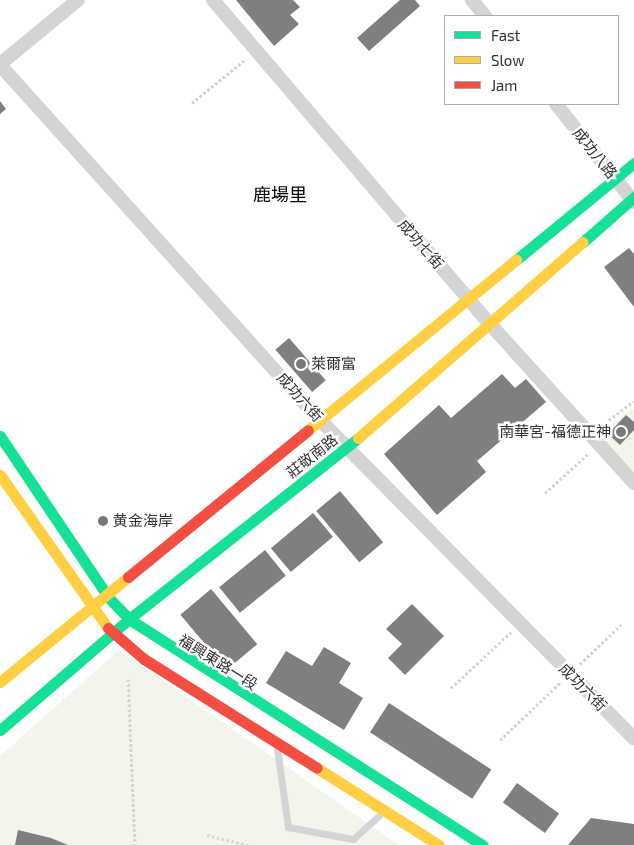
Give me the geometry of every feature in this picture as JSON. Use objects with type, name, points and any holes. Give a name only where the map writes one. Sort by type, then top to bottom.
[{"type":"street","points":[[0,65],[78,0]]},
{"type":"street","name":"成功七街","points":[[213,0],[468,299],[634,483]]},
{"type":"street","points":[[472,0],[484,15]]},
{"type":"street","name":"成功六街","points":[[0,65],[320,420],[634,738]]},
{"type":"street","name":"成功八路","points":[[557,105],[633,199]]},
{"type":"street","name":"莊敬南路","points":[[2,677],[92,611],[320,420],[634,163]]},
{"type":"street","name":"莊敬南路","points":[[0,730],[129,619],[348,447],[633,199]]},
{"type":"street","name":"福興東路一段","points":[[0,436],[108,597],[129,619],[483,845]]},
{"type":"street","points":[[0,474],[92,611],[112,633],[144,659],[439,845]]},
{"type":"lane","points":[[276,742],[288,827],[353,839],[385,811]]},
{"type":"path","points":[[192,103],[256,51]]},
{"type":"path","points":[[545,493],[634,402]]},
{"type":"path","points":[[451,688],[520,623]]},
{"type":"path","points":[[500,740],[622,624]]},
{"type":"path","points":[[128,679],[136,845]]},
{"type":"path","points":[[207,835],[248,845]]},
{"type":"shaded area","points":[[632,408],[634,410],[634,476],[598,435]]},
{"type":"shaded area","points":[[119,650],[399,845],[0,845],[0,756]]},
{"type":"building","points":[[236,0],[293,0],[300,7],[290,15],[299,24],[274,46]]},
{"type":"building","points":[[400,0],[415,0],[420,6],[369,51],[357,38]]},
{"type":"building","points":[[0,101],[6,109],[0,114]]},
{"type":"building","points":[[629,248],[634,254],[634,307],[604,267]]},
{"type":"building","name":"萊爾富","points":[[289,338],[326,380],[312,392],[275,350]]},
{"type":"building","points":[[502,374],[515,388],[526,379],[546,402],[477,461],[486,472],[437,515],[384,454],[439,405],[451,418]]},
{"type":"building","name":"南華宮-福德正神","points":[[626,415],[634,422],[634,430],[620,445],[608,434]]},
{"type":"building","points":[[340,491],[383,542],[359,562],[316,511]]},
{"type":"building","points":[[313,513],[333,537],[291,572],[271,548]]},
{"type":"building","points":[[265,550],[286,576],[240,613],[219,587]]},
{"type":"building","points":[[211,589],[257,644],[227,670],[180,615]]},
{"type":"building","points":[[412,604],[444,636],[405,675],[388,658],[402,644],[386,629]]},
{"type":"building","points":[[324,647],[351,663],[339,683],[363,698],[344,730],[266,683],[286,651],[312,666]]},
{"type":"building","points":[[389,703],[491,769],[472,799],[370,732]]},
{"type":"building","points":[[517,783],[559,814],[545,833],[503,802]]},
{"type":"building","points":[[591,818],[634,824],[634,845],[568,845]]},
{"type":"building","points":[[18,830],[51,838],[68,845],[15,845]]},
{"type":"traffic: fast","points":[[516,260],[634,163]]},
{"type":"traffic: fast","points":[[583,242],[634,197]]},
{"type":"traffic: fast","points":[[0,436],[108,597],[129,619],[483,845]]},
{"type":"traffic: fast","points":[[0,730],[129,619],[358,438]]},
{"type":"traffic: slow","points":[[358,438],[583,242]]},
{"type":"traffic: slow","points":[[308,430],[516,260]]},
{"type":"traffic: slow","points":[[0,475],[108,628]]},
{"type":"traffic: slow","points":[[0,682],[128,577]]},
{"type":"traffic: slow","points":[[317,768],[439,845]]},
{"type":"traffic: jam","points":[[128,577],[308,430]]},
{"type":"traffic: jam","points":[[108,628],[144,659],[317,768]]},
{"type":"place","name":"萊爾富","points":[[301,364]]},
{"type":"place","name":"南華宮-福德正神","points":[[621,432]]},
{"type":"place","name":"黄金海岸","points":[[103,521]]},
{"type":"district","name":"鹿場里","points":[[280,194]]}]
